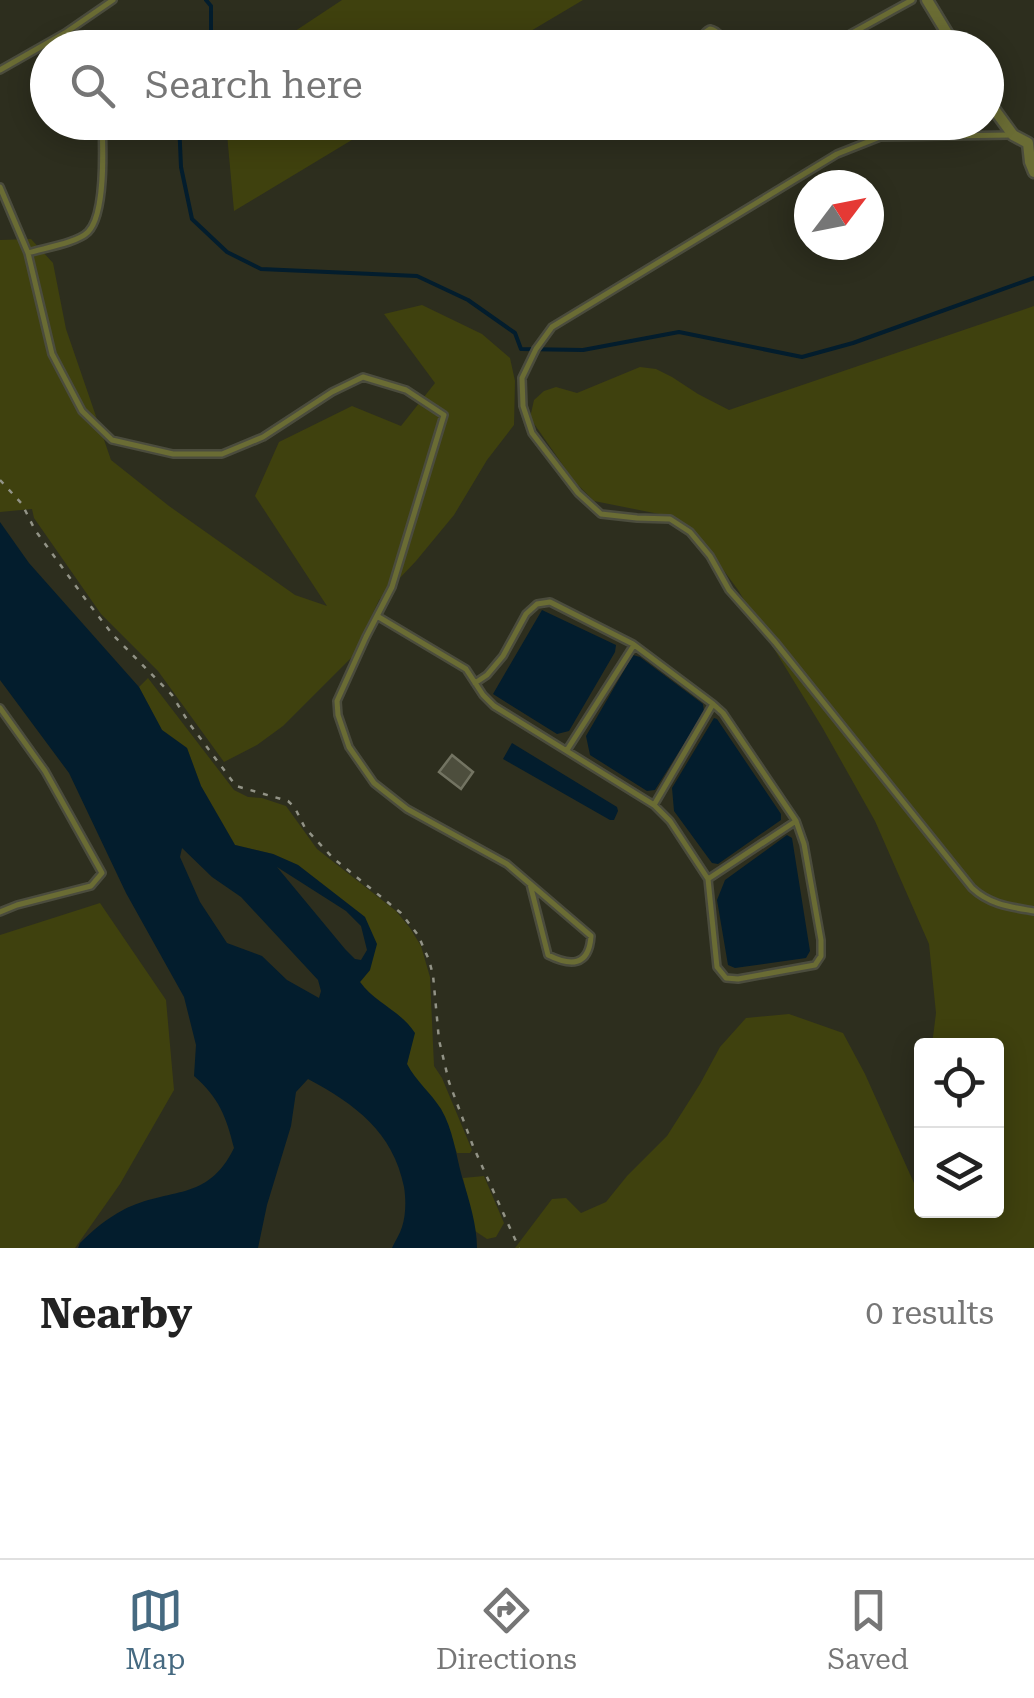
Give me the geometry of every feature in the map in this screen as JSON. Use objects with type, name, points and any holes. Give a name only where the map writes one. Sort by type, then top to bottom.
[{"type":"street","points":[[927,0],[945,30]]},
{"type":"street","points":[[1004,123],[1013,135],[1031,144],[1034,172]]},
{"type":"lane","points":[[67,30],[113,0]]},
{"type":"lane","points":[[858,30],[912,0]]},
{"type":"lane","points":[[0,70],[30,53]]},
{"type":"lane","points":[[1004,136],[1013,135]]},
{"type":"lane","points":[[28,253],[81,237],[94,225],[102,192],[102,140]]},
{"type":"lane","points":[[872,140],[836,154],[552,327],[522,378],[524,406],[532,432],[578,494],[600,514],[670,519],[690,532],[710,556],[729,590],[983,899],[1034,911]]},
{"type":"lane","points":[[0,188],[28,253],[52,354],[82,410],[112,440],[173,454],[222,454],[263,437],[332,392],[364,377],[406,390],[444,415],[392,588],[337,700],[338,715],[349,747],[374,783],[407,809],[507,864],[592,936],[590,949],[578,961],[566,963],[548,955],[530,884]]},
{"type":"lane","points":[[377,616],[466,668],[475,682],[494,706],[654,806],[670,821],[708,878],[717,967],[726,978],[815,965],[821,956],[821,940],[804,844],[796,821],[713,704],[634,645],[550,602],[537,604],[526,614],[503,656],[487,675],[475,682]]},
{"type":"lane","points":[[567,750],[634,645]]},
{"type":"lane","points":[[654,806],[713,704]]},
{"type":"lane","points":[[0,708],[45,771],[102,873],[92,886],[0,912]]},
{"type":"lane","points":[[708,878],[796,821]]},
{"type":"path","points":[[0,480],[22,504],[35,530],[95,612],[172,695],[236,786],[288,801],[305,828],[332,858],[401,912],[418,935],[429,960],[448,1082],[518,1248]]},
{"type":"shaded area","points":[[342,0],[583,0],[533,30],[297,30]]},
{"type":"shaded area","points":[[228,140],[352,140],[234,211]]},
{"type":"shaded area","points":[[31,239],[53,263],[66,329],[111,460],[295,595],[327,606],[255,496],[279,442],[352,406],[401,426],[435,383],[384,314],[422,305],[482,334],[510,358],[515,381],[514,425],[487,460],[454,515],[379,600],[353,656],[283,726],[224,762],[158,671],[101,614],[34,518],[32,509],[0,512],[0,240]]},
{"type":"shaded area","points":[[1034,306],[1034,1248],[515,1248],[552,1199],[566,1198],[581,1213],[606,1202],[667,1136],[720,1047],[746,1018],[789,1014],[843,1033],[914,1183],[914,1218],[1004,1218],[1004,1038],[933,1038],[936,1013],[929,944],[875,821],[822,727],[738,590],[700,538],[659,514],[594,501],[574,481],[530,418],[534,400],[544,391],[556,387],[577,393],[640,367],[656,369],[729,410]]},
{"type":"shaded area","points":[[148,678],[234,790],[286,806],[317,849],[396,911],[410,928],[421,946],[430,977],[434,1066],[470,1153],[457,1153],[441,1109],[407,1064],[414,1033],[360,982],[370,970],[365,917],[298,865],[235,845],[201,786],[187,748],[162,730],[139,687]]},
{"type":"shaded area","points":[[100,903],[166,1000],[174,1090],[120,1184],[75,1248],[0,1248],[0,935]]},
{"type":"shaded area","points":[[484,1176],[504,1223],[496,1237],[487,1239],[475,1231],[463,1178]]},
{"type":"water","points":[[0,522],[29,563],[139,687],[162,730],[187,748],[201,786],[235,845],[298,865],[365,917],[377,944],[370,970],[360,982],[415,1033],[407,1064],[445,1117],[472,1212],[477,1248],[392,1248],[402,1227],[405,1202],[399,1168],[391,1150],[356,1110],[308,1079],[296,1092],[291,1126],[258,1248],[78,1248],[95,1229],[123,1210],[186,1191],[212,1178],[234,1148],[220,1108],[194,1076],[196,1045],[184,997],[126,893],[69,773],[0,680]],"holes":[[[182,848],[212,877],[241,897],[318,980],[319,998],[287,980],[262,956],[227,943],[200,902],[180,857]],[[277,867],[346,911],[361,926],[367,950],[361,960],[345,949]]]},
{"type":"water","points":[[542,610],[616,645],[569,731],[557,734],[493,694]]},
{"type":"water","points":[[633,655],[703,704],[704,712],[655,790],[647,791],[590,755],[586,736]]},
{"type":"water","points":[[714,718],[781,814],[781,820],[718,864],[712,863],[674,811],[672,788]]},
{"type":"water","points":[[512,743],[617,807],[614,820],[503,759]]},
{"type":"water","points":[[787,835],[792,838],[810,951],[806,958],[735,968],[728,965],[717,900],[725,880]]},
{"type":"building","points":[[452,755],[473,772],[461,789],[439,772]]},
{"type":"waterway","points":[[206,0],[211,6],[211,30]]},
{"type":"waterway","points":[[180,140],[192,219],[227,252],[261,269],[417,276],[468,300],[515,333],[521,349],[583,350],[679,332],[802,357],[853,343],[1034,278]]}]
